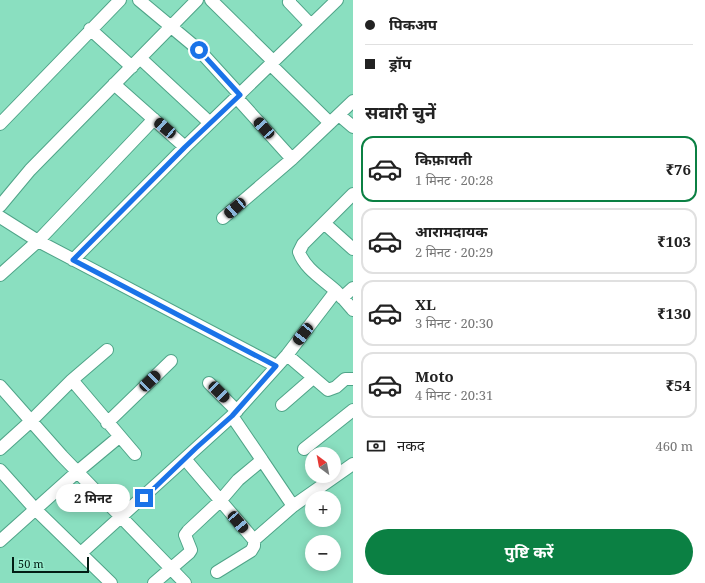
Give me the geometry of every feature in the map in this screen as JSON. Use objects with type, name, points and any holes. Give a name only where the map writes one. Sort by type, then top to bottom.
[{"type":"street","points":[[0,124],[90,29],[120,0]]},
{"type":"street","points":[[139,0],[199,50],[292,159]]},
{"type":"street","points":[[0,206],[30,170],[197,0]]},
{"type":"street","points":[[211,0],[330,123]]},
{"type":"street","points":[[290,0],[289,2],[292,8],[311,25]]},
{"type":"street","points":[[73,260],[185,147],[337,0]]},
{"type":"street","points":[[90,29],[136,63],[210,123]]},
{"type":"street","points":[[114,84],[185,147]]},
{"type":"street","points":[[223,218],[292,159],[353,101]]},
{"type":"street","points":[[339,115],[353,127]]},
{"type":"street","points":[[0,275],[38,241],[154,119]]},
{"type":"street","points":[[353,194],[303,244],[300,252],[302,259],[309,267],[353,310]]},
{"type":"street","points":[[0,217],[38,241],[73,260],[276,366]]},
{"type":"street","points":[[324,223],[353,249]]},
{"type":"street","points":[[81,554],[235,413],[339,295],[353,288]]},
{"type":"street","points":[[0,449],[31,421],[72,380],[107,350]]},
{"type":"street","points":[[286,355],[328,390],[336,388],[345,379],[353,379]]},
{"type":"street","points":[[107,423],[171,361]]},
{"type":"street","points":[[282,404],[313,378]]},
{"type":"street","points":[[72,380],[107,423],[135,454]]},
{"type":"street","points":[[209,383],[235,413],[262,460],[293,506]]},
{"type":"street","points":[[0,386],[77,472],[123,517],[185,583]]},
{"type":"street","points":[[304,449],[353,410]]},
{"type":"street","points":[[0,541],[77,472],[119,437]]},
{"type":"street","points":[[185,459],[254,540],[254,546],[251,551],[216,572]]},
{"type":"street","points":[[154,583],[190,553],[191,550],[185,535],[188,531],[220,501],[238,480],[262,460]]},
{"type":"street","points":[[254,540],[293,506],[353,464]]},
{"type":"street","points":[[0,470],[35,509],[111,583]]},
{"type":"route","points":[[144,498],[232,416],[276,366],[73,260],[185,147],[240,95],[199,50]]}]
